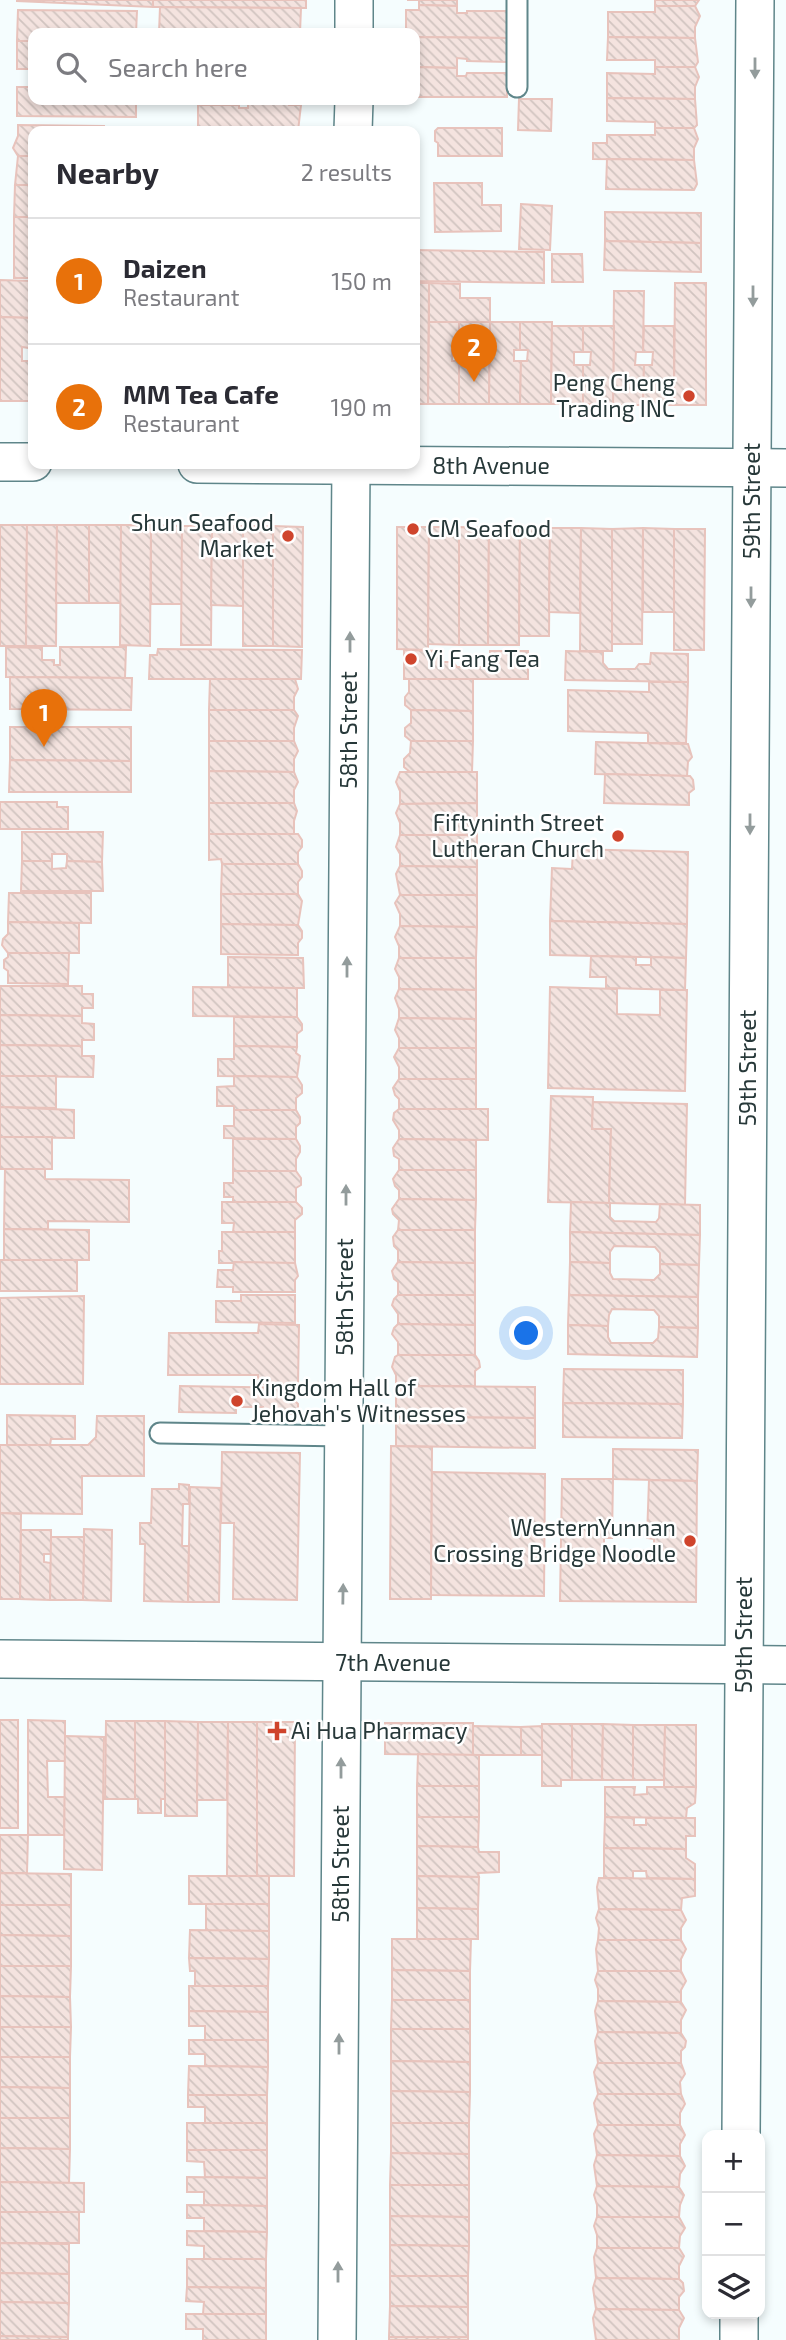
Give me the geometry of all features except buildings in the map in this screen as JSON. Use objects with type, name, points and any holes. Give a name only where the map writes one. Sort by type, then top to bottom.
[{"type":"street","points":[[354,28],[355,0]]},
{"type":"street","name":"59th Street","points":[[741,2130],[744,1665],[769,468],[755,0]]},
{"type":"street","points":[[354,105],[354,126]]},
{"type":"street","points":[[0,462],[28,462]]},
{"type":"street","name":"8th Avenue","points":[[420,465],[769,468]]},
{"type":"street","name":"58th Street","points":[[337,2340],[351,469]]},
{"type":"street","name":"7th Avenue","points":[[0,1659],[786,1665]]},
{"type":"street","points":[[739,2319],[739,2340]]},
{"type":"lane","points":[[517,0],[517,87]]},
{"type":"lane","points":[[160,1433],[344,1436]]},
{"type":"place","name":"MM Tea Cafe","points":[[474,382]]},
{"type":"place","name":"Peng Cheng Trading INC","points":[[689,396]]},
{"type":"place","name":"CM Seafood","points":[[413,529]]},
{"type":"place","name":"Shun Seafood Market","points":[[288,536]]},
{"type":"place","name":"Yi Fang Tea","points":[[411,659]]},
{"type":"place","name":"Daizen","points":[[44,747]]},
{"type":"place","name":"Fiftyninth Street Lutheran Church","points":[[618,836]]},
{"type":"place","name":"Kingdom Hall of Jehovah's Witnesses","points":[[237,1401]]},
{"type":"place","name":"WesternYunnan Crossing Bridge Noodle","points":[[690,1541]]},
{"type":"place","name":"Ai Hua Pharmacy","points":[[277,1731]]}]
